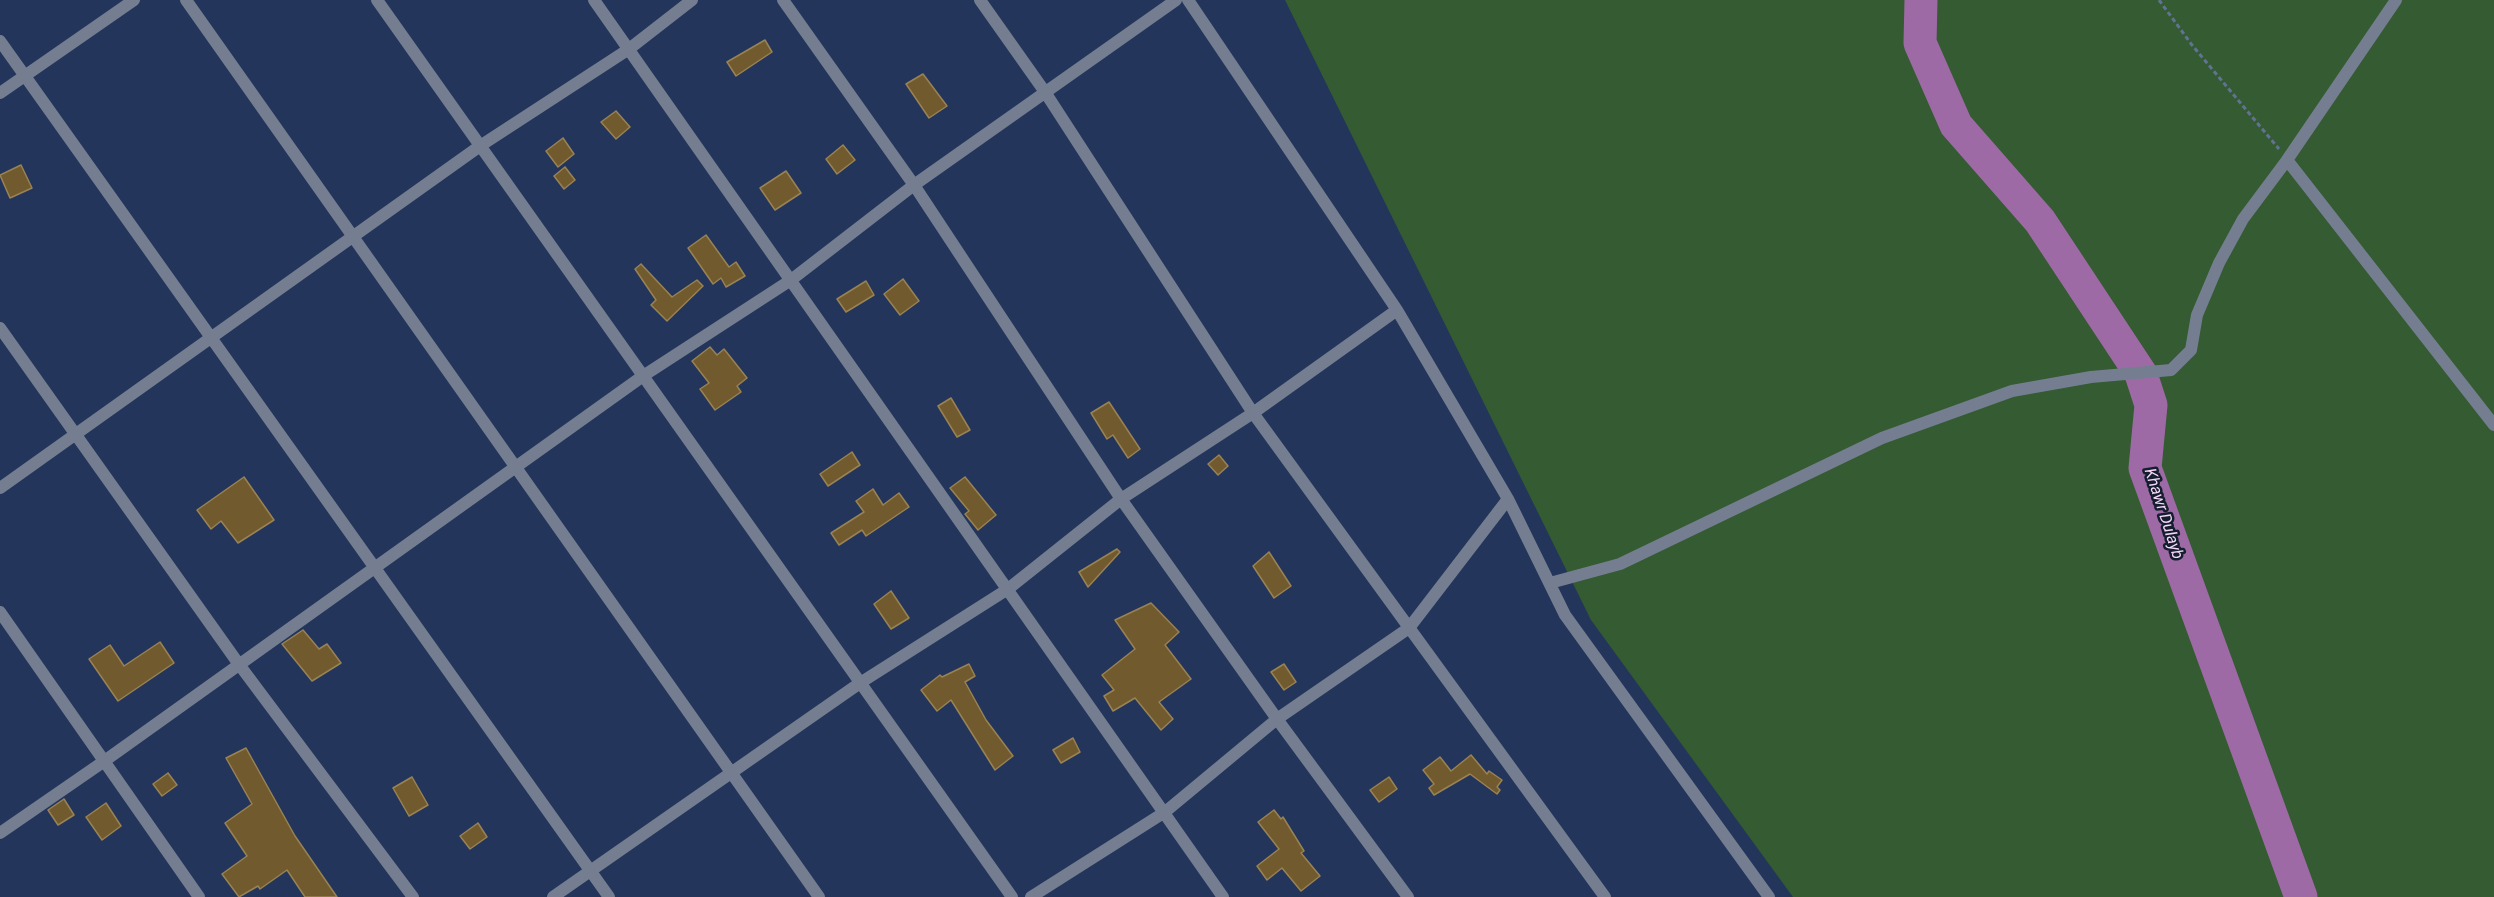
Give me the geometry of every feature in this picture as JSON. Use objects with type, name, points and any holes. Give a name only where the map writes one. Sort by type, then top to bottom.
[{"type":"street","points":[[0,93],[135,0]]},
{"type":"street","points":[[186,0],[819,897]]},
{"type":"street","points":[[377,0],[1012,897]]},
{"type":"street","points":[[594,0],[1223,897]]},
{"type":"street","points":[[0,488],[480,146],[629,49],[692,0]]},
{"type":"street","points":[[783,0],[914,185],[1121,499],[1277,719],[1408,897]]},
{"type":"street","points":[[980,0],[1045,92],[1253,413],[1605,897]]},
{"type":"street","points":[[0,833],[643,376],[791,280],[914,185],[1176,0]]},
{"type":"street","points":[[1188,0],[1397,310],[1508,499],[1565,615],[1769,897]]},
{"type":"street","points":[[1550,583],[1620,564],[1761,494],[1882,438],[2012,391],[2091,377],[2171,370],[2191,350],[2197,315],[2243,219],[2287,160],[2396,0]]},
{"type":"street","points":[[0,41],[609,897]]},
{"type":"street","points":[[2287,160],[2494,425]]},
{"type":"street","points":[[553,897],[860,683],[1008,589],[1121,499],[1253,413],[1397,310]]},
{"type":"street","points":[[0,328],[238,663],[413,897]]},
{"type":"street","points":[[1031,897],[1165,812],[1277,719],[1409,628],[1508,499]]},
{"type":"street","points":[[0,612],[199,897]]},
{"type":"path","points":[[2159,0],[2192,45],[2287,160]]},
{"type":"green space","points":[[1285,0],[2494,0],[2494,897],[1793,897],[1591,620]]},
{"type":"building","points":[[765,40],[772,52],[736,76],[727,62]]},
{"type":"building","points":[[923,74],[947,106],[929,118],[906,84]]},
{"type":"building","points":[[616,111],[630,127],[616,139],[601,122]]},
{"type":"building","points":[[563,138],[574,154],[558,167],[546,151]]},
{"type":"building","points":[[843,145],[855,160],[837,174],[826,159]]},
{"type":"building","points":[[21,165],[32,188],[10,198],[0,175]]},
{"type":"building","points":[[565,167],[575,180],[564,189],[554,176]]},
{"type":"building","points":[[786,171],[801,193],[775,210],[760,188]]},
{"type":"building","points":[[706,235],[729,267],[736,262],[745,276],[726,287],[721,278],[713,284],[688,248]]},
{"type":"building","points":[[641,264],[672,297],[697,280],[703,286],[667,321],[651,305],[656,300],[635,269]]},
{"type":"building","points":[[903,279],[919,301],[900,315],[884,294]]},
{"type":"building","points":[[866,281],[874,295],[846,312],[837,299]]},
{"type":"building","points":[[710,347],[717,355],[724,349],[747,378],[737,386],[741,392],[715,410],[700,389],[709,383],[692,361]]},
{"type":"building","points":[[951,398],[970,430],[957,437],[938,406]]},
{"type":"building","points":[[1109,402],[1140,449],[1128,458],[1113,435],[1107,439],[1091,413]]},
{"type":"building","points":[[852,452],[860,465],[828,486],[820,474]]},
{"type":"building","points":[[1219,455],[1228,466],[1218,475],[1208,464]]},
{"type":"building","points":[[244,477],[274,520],[238,543],[221,521],[211,529],[197,510]]},
{"type":"building","points":[[965,477],[996,515],[978,530],[965,514],[969,511],[950,488]]},
{"type":"building","points":[[873,489],[883,505],[899,493],[909,507],[866,536],[862,530],[839,545],[831,533],[864,512],[856,501]]},
{"type":"building","points":[[1117,549],[1120,552],[1088,587],[1079,572]]},
{"type":"building","points":[[1269,552],[1291,586],[1274,598],[1253,566]]},
{"type":"building","points":[[891,591],[909,618],[891,629],[874,604]]},
{"type":"building","points":[[1151,603],[1179,632],[1165,645],[1191,679],[1159,702],[1173,719],[1161,730],[1135,698],[1113,711],[1104,696],[1114,690],[1102,675],[1135,649],[1115,620]]},
{"type":"building","points":[[303,630],[319,649],[327,644],[341,663],[312,681],[282,644]]},
{"type":"building","points":[[160,642],[174,663],[118,701],[89,659],[110,645],[124,666]]},
{"type":"building","points":[[969,664],[975,676],[965,682],[986,720],[1013,756],[995,770],[951,700],[937,711],[921,690],[940,675],[942,677]]},
{"type":"building","points":[[1284,664],[1296,682],[1284,690],[1271,672]]},
{"type":"building","points":[[1073,738],[1080,752],[1061,763],[1053,750]]},
{"type":"building","points":[[246,748],[295,836],[337,897],[305,897],[287,870],[260,889],[258,886],[239,897],[222,874],[247,856],[225,823],[252,804],[226,758]]},
{"type":"building","points":[[1471,755],[1487,774],[1489,771],[1502,780],[1497,787],[1500,790],[1497,794],[1470,774],[1434,795],[1429,788],[1434,784],[1423,770],[1440,757],[1451,771]]},
{"type":"building","points":[[168,773],[177,785],[162,796],[153,784]]},
{"type":"building","points":[[412,777],[428,805],[409,816],[393,788]]},
{"type":"building","points":[[1389,777],[1397,789],[1379,802],[1370,790]]},
{"type":"building","points":[[64,799],[74,815],[58,825],[48,810]]},
{"type":"building","points":[[106,803],[121,826],[102,840],[86,817]]},
{"type":"building","points":[[1274,810],[1281,819],[1283,817],[1304,851],[1301,853],[1320,876],[1301,891],[1282,868],[1267,880],[1257,866],[1279,849],[1258,822]]},
{"type":"building","points":[[478,823],[487,837],[470,849],[460,836]]},
{"type":"waterway","name":"Khawr Dulayb","points":[[1921,0],[1920,43],[1956,125],[2040,221],[2141,374],[2151,405],[2145,468],[2301,897]]}]
